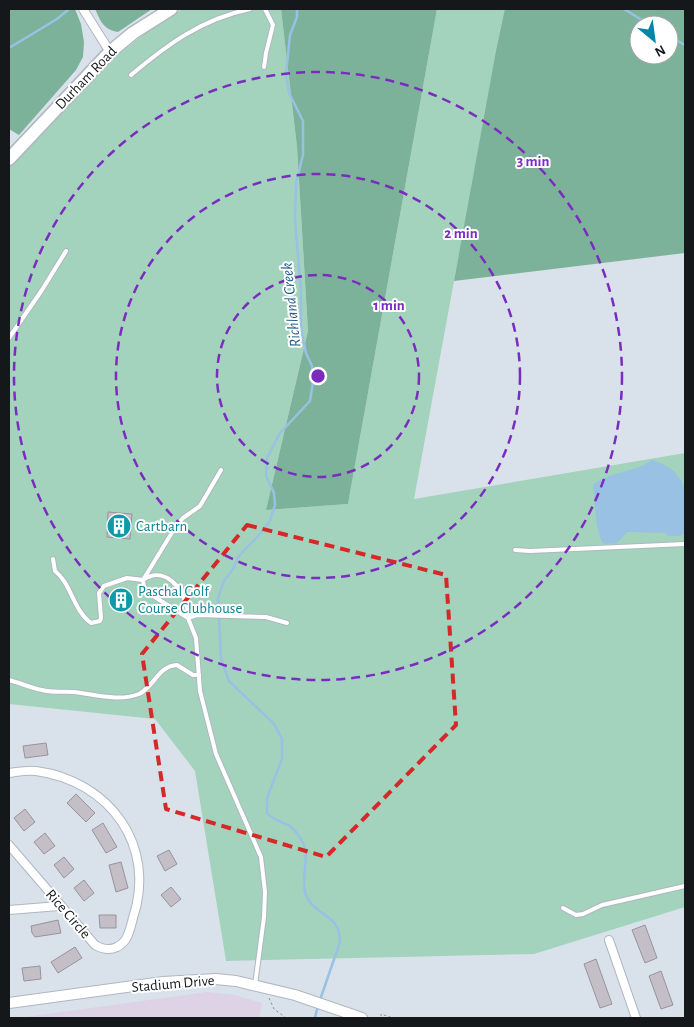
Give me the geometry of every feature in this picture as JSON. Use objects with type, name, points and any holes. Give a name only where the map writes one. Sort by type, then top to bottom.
[{"type":"main road","name":"Durham Road","points":[[9,159],[110,52],[133,33],[171,9]]},
{"type":"street","points":[[83,9],[110,52]]},
{"type":"street","name":"Rice Circle","points":[[9,773],[34,771],[59,777],[85,787],[102,800],[122,821],[137,858],[140,880],[139,901],[124,942],[110,950],[102,949],[95,945],[59,906],[9,845]]},
{"type":"street","points":[[9,910],[59,906]]},
{"type":"street","points":[[609,940],[636,1018]]},
{"type":"street","name":"Stadium Drive","points":[[9,1003],[191,980],[216,979],[255,985],[295,995],[362,1018]]},
{"type":"lane","points":[[131,75],[172,42],[192,30],[223,16],[250,9]]},
{"type":"lane","points":[[264,67],[273,25],[265,9]]},
{"type":"lane","points":[[9,338],[66,251]]},
{"type":"lane","points":[[221,470],[200,506],[183,518],[176,526],[143,580],[144,587],[150,594],[188,618],[196,616],[266,617],[287,623]]},
{"type":"lane","points":[[515,550],[530,551],[685,544]]},
{"type":"lane","points":[[52,559],[55,571],[61,575],[74,604],[91,623],[100,621],[99,593],[104,586],[113,581],[127,578],[143,580],[148,576],[155,575],[171,581],[181,589],[189,609],[188,618],[196,638],[198,675],[206,718],[216,754],[261,857],[265,892],[264,917],[255,985]]},
{"type":"lane","points":[[9,680],[48,691],[120,697],[134,696],[143,691],[160,672],[169,666],[178,665],[187,673],[198,675]]},
{"type":"lane","points":[[564,908],[576,915],[583,914],[602,905],[685,886]]},
{"type":"path","points":[[268,988],[270,1002],[274,1009],[286,1018]]},
{"type":"path","points":[[381,1016],[381,1014],[393,1018]]},
{"type":"highlighted area","points":[[247,525],[446,575],[456,725],[326,857],[166,809],[142,654]]},
{"type":"shaded area","points":[[207,992],[235,995],[262,1003],[259,1018],[18,1018]]},
{"type":"green space","points":[[9,9],[75,9],[81,24],[84,42],[83,57],[76,70],[19,135],[9,129]]},
{"type":"green space","points":[[95,9],[152,9],[118,32],[109,29],[103,24]]},
{"type":"green space","points":[[182,9],[281,9],[297,147],[308,331],[266,510],[348,504],[437,9],[507,9],[414,499],[685,453],[685,907],[534,954],[226,961],[195,771],[155,719],[9,704],[9,166],[105,65],[153,27]]},
{"type":"green space","points":[[281,9],[437,9],[348,504],[266,510],[308,331],[297,147]]},
{"type":"green space","points":[[505,9],[685,9],[685,253],[454,281]]},
{"type":"water","points":[[652,460],[665,465],[674,472],[684,488],[685,533],[680,536],[668,536],[666,533],[627,532],[617,543],[604,544],[597,525],[593,485],[606,477],[638,467]]},
{"type":"building","name":"Cartbarn","points":[[108,512],[132,514],[130,539],[107,537]]},
{"type":"building","name":"Paschal Golf Course Clubhouse","points":[[123,588],[132,596],[119,612],[110,605]]},
{"type":"building","points":[[46,743],[48,755],[25,758],[23,746]]},
{"type":"building","points":[[76,794],[95,813],[86,822],[67,803]]},
{"type":"building","points":[[25,809],[35,822],[24,831],[14,818]]},
{"type":"building","points":[[103,823],[117,847],[106,853],[92,830]]},
{"type":"building","points":[[45,833],[55,846],[44,854],[34,842]]},
{"type":"building","points":[[169,850],[177,864],[165,871],[157,856]]},
{"type":"building","points":[[64,857],[74,869],[64,878],[54,865]]},
{"type":"building","points":[[121,862],[128,888],[116,892],[109,865]]},
{"type":"building","points":[[84,880],[94,893],[84,901],[74,888]]},
{"type":"building","points":[[171,887],[181,899],[171,907],[161,895]]},
{"type":"building","points":[[99,915],[116,915],[116,928],[100,928]]},
{"type":"building","points":[[58,920],[61,933],[35,937],[32,933],[31,926]]},
{"type":"building","points":[[645,925],[657,958],[645,963],[632,930]]},
{"type":"building","points":[[75,947],[82,958],[58,973],[51,962]]},
{"type":"building","points":[[596,959],[612,1004],[600,1008],[584,964]]},
{"type":"building","points":[[40,966],[41,979],[24,981],[22,968]]},
{"type":"building","points":[[661,971],[673,1005],[661,1009],[649,976]]},
{"type":"waterway","points":[[9,48],[57,19],[69,9]]},
{"type":"waterway","name":"Richland Creek","points":[[297,9],[297,17],[290,35],[286,74],[289,93],[303,121],[303,155],[296,183],[295,220],[301,290],[301,329],[306,353],[312,366],[313,382],[310,401],[280,433],[267,458],[266,476],[274,493],[275,505],[270,521],[238,557],[233,569],[224,581],[218,598],[221,658],[229,681],[274,724],[282,739],[282,759],[267,798],[267,813],[290,826],[302,841],[306,856],[304,879],[306,894],[309,901],[333,922],[339,933],[340,942],[320,1000]]},
{"type":"waterway","points":[[624,9],[634,15]]},
{"type":"waterway","points":[[679,42],[685,45]]},
{"type":"waterway","name":"Richland Creek","points":[[315,1018],[318,1005]]},
{"type":"place","name":"Cartbarn","points":[[119,526]]},
{"type":"place","name":"Paschal Golf Course Clubhouse","points":[[121,600]]}]
